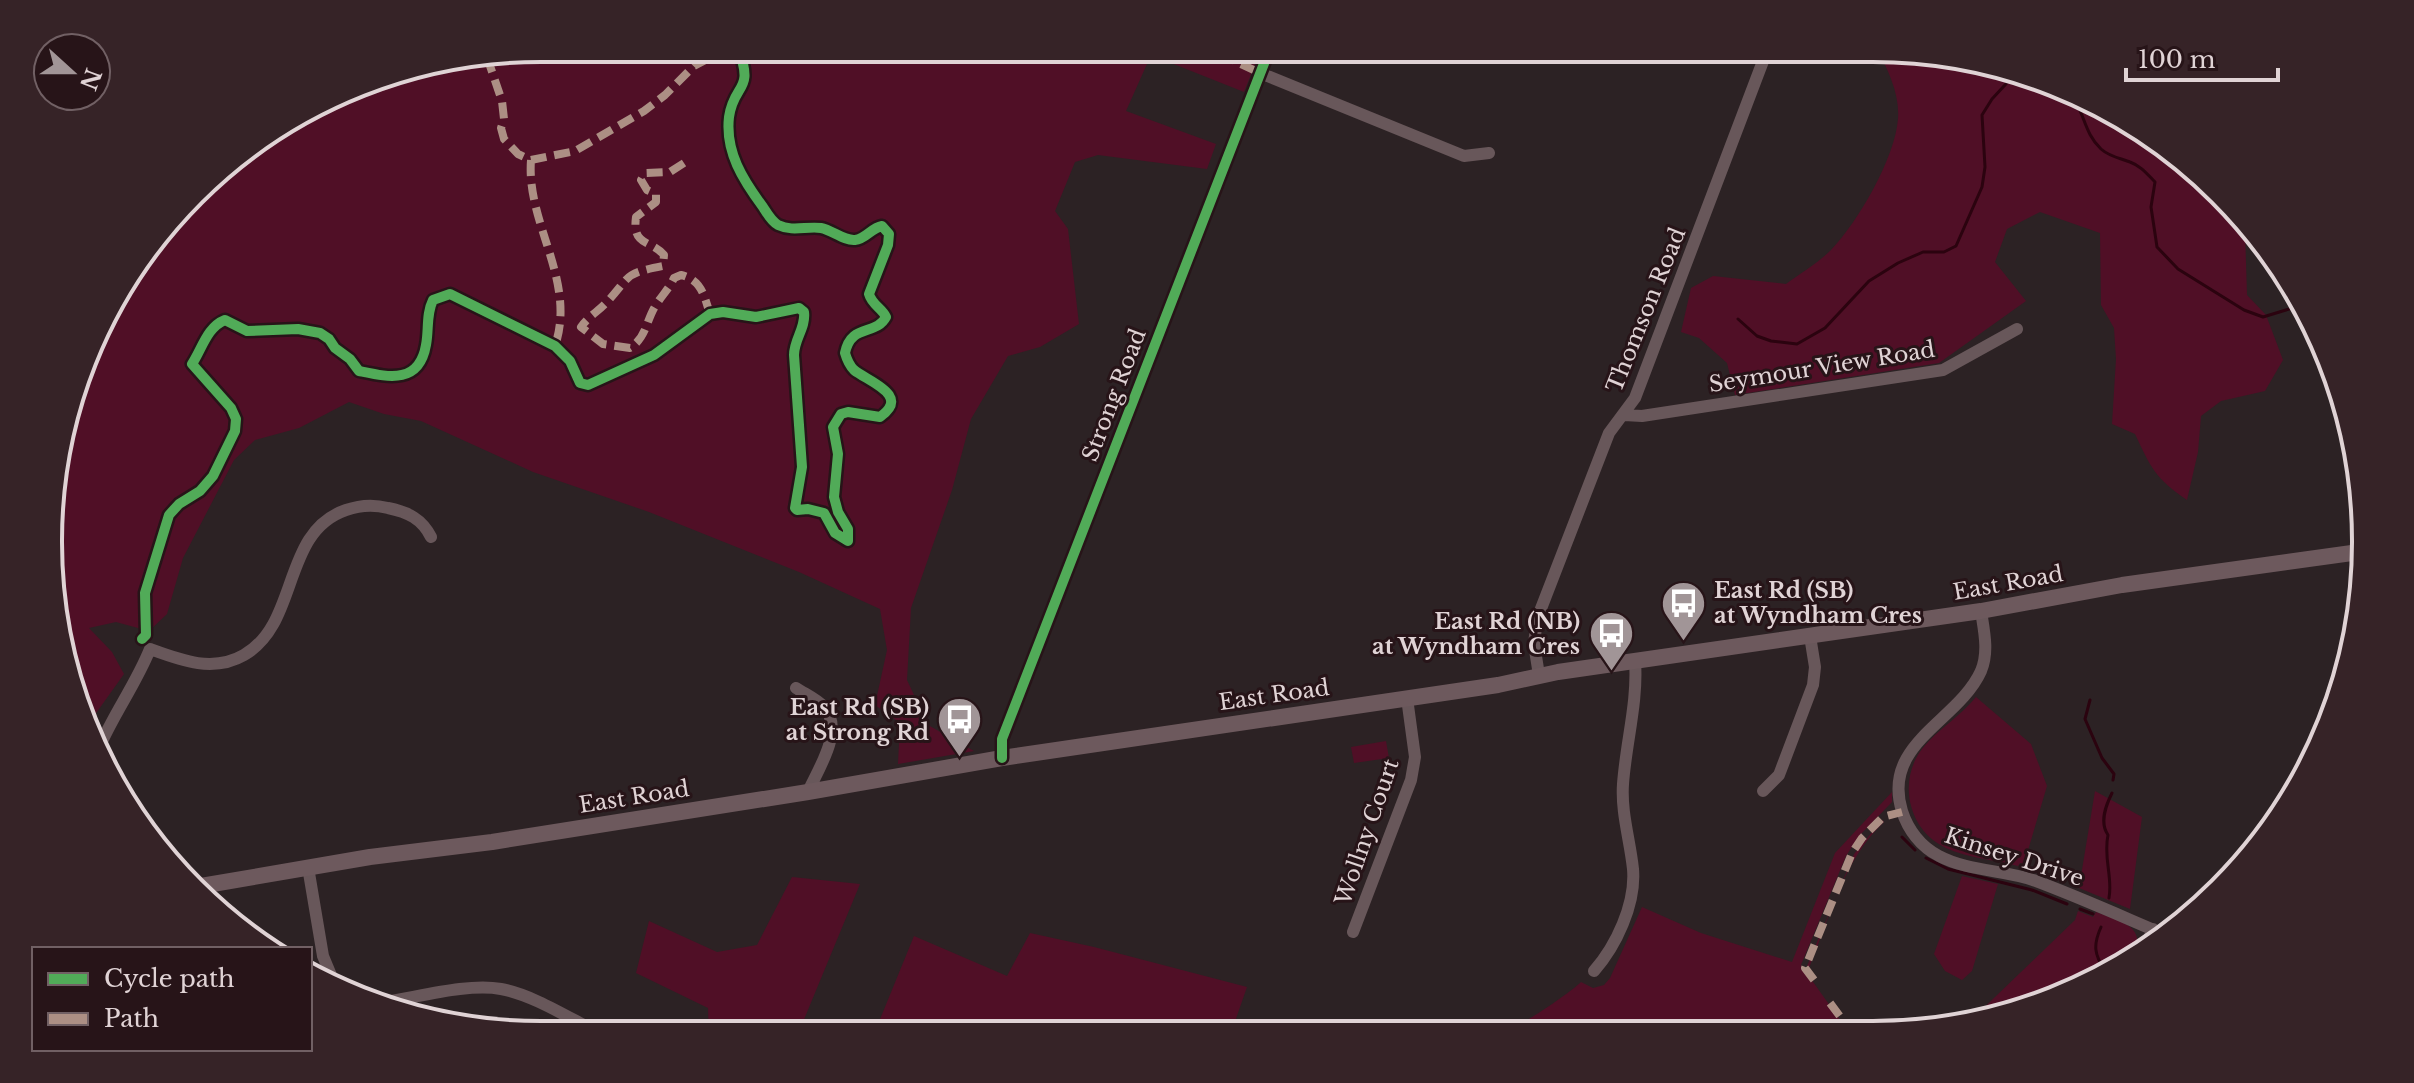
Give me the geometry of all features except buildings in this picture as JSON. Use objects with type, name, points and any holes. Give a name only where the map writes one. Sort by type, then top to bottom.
[{"type":"main road","name":"East Road","points":[[206,885],[808,792],[1002,758],[1981,611],[2122,585],[2352,553]]},
{"type":"street","name":"Strong Road","points":[[1002,758],[1002,739],[1264,62]]},
{"type":"street","name":"Thomson Road","points":[[1539,675],[1534,644],[1537,619],[1609,433],[1635,398],[1763,62]]},
{"type":"street","points":[[1260,73],[1464,156],[1489,153]]},
{"type":"street","name":"Seymour View Road","points":[[1624,415],[1642,416],[1943,370],[2017,329]]},
{"type":"street","points":[[104,738],[115,713],[138,678],[150,649],[205,664],[232,660],[251,651],[273,626],[307,542],[324,522],[342,512],[373,505],[404,512],[422,523],[431,537]]},
{"type":"street","name":"Kinsey Drive","points":[[1981,611],[1986,647],[1976,679],[1965,695],[1921,736],[1903,766],[1898,791],[1907,825],[1920,842],[1947,860],[2032,880],[2153,929]]},
{"type":"street","points":[[1763,791],[1779,775],[1813,685],[1815,667],[1810,636]]},
{"type":"street","points":[[1594,971],[1608,955],[1633,886],[1622,802],[1637,683],[1635,661]]},
{"type":"street","points":[[796,688],[823,706],[831,719],[832,734],[808,792]]},
{"type":"street","name":"Wollny Court","points":[[1353,932],[1411,780],[1415,757],[1407,698]]},
{"type":"street","points":[[308,867],[323,956],[330,972]]},
{"type":"street","points":[[400,1000],[478,988],[502,989],[574,1021]]},
{"type":"shaded area","points":[[1148,62],[1126,111],[1216,144],[1207,169],[1098,155],[1075,162],[1055,211],[1068,229],[1079,324],[1040,347],[1008,356],[971,419],[952,490],[911,608],[907,680],[928,725],[974,751],[898,764],[900,723],[875,705],[887,650],[880,609],[799,572],[649,512],[533,472],[421,421],[384,414],[349,402],[299,428],[255,440],[234,460],[183,558],[167,614],[149,631],[116,622],[89,628],[112,652],[124,674],[94,715],[71,635],[62,542],[71,448],[87,387],[126,302],[181,225],[202,202],[250,161],[329,111],[417,78],[510,63]]},
{"type":"shaded area","points":[[1169,62],[1256,62],[1244,92]]},
{"type":"shaded area","points":[[1883,62],[1966,71],[2027,87],[2085,111],[2139,143],[2189,181],[2245,240],[2247,295],[2266,315],[2283,360],[2265,391],[2221,401],[2201,416],[2198,452],[2187,500],[2155,472],[2135,434],[2112,424],[2116,359],[2114,328],[2101,305],[2100,233],[2040,212],[2007,229],[1995,262],[2026,301],[1939,363],[1735,395],[1727,363],[1699,338],[1681,332],[1691,288],[1713,276],[1786,284],[1826,255],[1842,238],[1874,189],[1895,135],[1898,110]]},
{"type":"shaded area","points":[[1976,697],[2031,744],[2047,786],[2024,864],[2018,866],[1972,857],[1946,848],[1922,829],[1910,803],[1910,775],[1922,749]]},
{"type":"shaded area","points":[[1386,741],[1389,758],[1354,763],[1351,747]]},
{"type":"shaded area","points":[[2095,791],[2142,817],[2130,909],[2079,888]]},
{"type":"shaded area","points":[[1892,792],[1892,802],[1859,836],[1846,856],[1801,965],[1841,1021],[1526,1021],[1581,982],[1593,988],[1604,985],[1642,907],[1701,933],[1792,962],[1835,853]]},
{"type":"shaded area","points":[[1882,820],[1884,822],[1858,853],[1848,871],[1809,968],[1807,966],[1854,854]]},
{"type":"shaded area","points":[[1962,876],[1998,884],[1972,971],[1962,980],[1945,971],[1934,954]]},
{"type":"shaded area","points":[[792,877],[860,884],[803,1021],[708,1021],[708,1008],[636,973],[649,921],[717,952],[757,945]]},
{"type":"shaded area","points":[[2078,911],[2093,917],[2096,912],[2130,927],[2137,941],[2056,985],[1984,1008],[2075,920]]},
{"type":"shaded area","points":[[1030,933],[1247,987],[1235,1021],[879,1021],[914,936],[1007,976]]},
{"type":"waterway","points":[[1738,319],[1757,336],[1797,344],[1825,328],[1869,281],[1898,263],[1923,252],[1944,252],[1956,246],[1982,187],[1985,167],[1982,115],[2008,81]]},
{"type":"waterway","points":[[2080,109],[2101,149],[2144,170],[2155,182],[2151,207],[2157,247],[2178,269],[2244,310],[2263,317],[2291,308]]},
{"type":"waterway","points":[[2090,700],[2085,719],[2102,758],[2114,774],[2113,780]]},
{"type":"waterway","points":[[2109,898],[2108,835],[2104,819],[2112,793]]},
{"type":"waterway","points":[[1902,837],[1915,850]]},
{"type":"waterway","points":[[1926,858],[1948,869],[2032,890],[2067,904]]},
{"type":"waterway","points":[[2080,909],[2093,914]]},
{"type":"waterway","points":[[2101,927],[2096,949],[2101,963]]},
{"type":"marked path","points":[[490,65],[502,101],[504,119],[501,128],[504,139],[518,154],[531,160],[575,151],[644,111],[702,62]]},
{"type":"marked path","points":[[1237,62],[1260,73]]},
{"type":"marked path","points":[[531,160],[531,184],[560,298],[560,322],[555,346]]},
{"type":"marked path","points":[[684,163],[670,172],[645,173],[641,180],[647,190],[656,194],[656,202],[636,217],[635,227],[639,238],[664,255],[663,266],[633,274],[581,327],[603,344],[630,348],[640,339],[658,301],[674,278],[681,275],[698,285],[710,314]]},
{"type":"marked path","points":[[1814,980],[1805,968],[1852,853],[1883,817],[1902,812]]},
{"type":"marked path","points":[[1830,1003],[1844,1021]]},
{"type":"cycle path","points":[[142,639],[146,635],[145,593],[169,515],[179,504],[200,491],[213,476],[235,431],[236,419],[231,408],[192,364],[209,333],[225,320],[247,331],[298,329],[320,333],[359,371],[401,375],[417,367],[422,358],[433,300],[450,294],[555,346],[570,361],[580,383],[588,385],[654,355],[710,314],[723,312],[756,317],[799,308],[804,312],[804,318],[794,355],[802,467],[795,508],[824,513],[835,533],[848,541],[848,529],[834,497],[838,454],[833,427],[841,414],[848,412],[880,417],[891,402],[884,390],[854,370],[845,353],[853,337],[882,323],[886,317],[869,294],[888,245],[889,234],[882,226],[862,238],[851,240],[821,228],[784,227],[771,219],[742,176],[730,142],[729,117],[744,80],[743,62]]},
{"type":"cycle path","points":[[1002,758],[1002,739],[1265,62]]},
{"type":"place","name":"East Rd (SB) at Wyndham Cres","points":[[1683,642]]},
{"type":"place","name":"East Rd (NB) at Wyndham Cres","points":[[1611,673]]},
{"type":"place","name":"East Rd (SB) at Strong Rd","points":[[960,759]]}]
